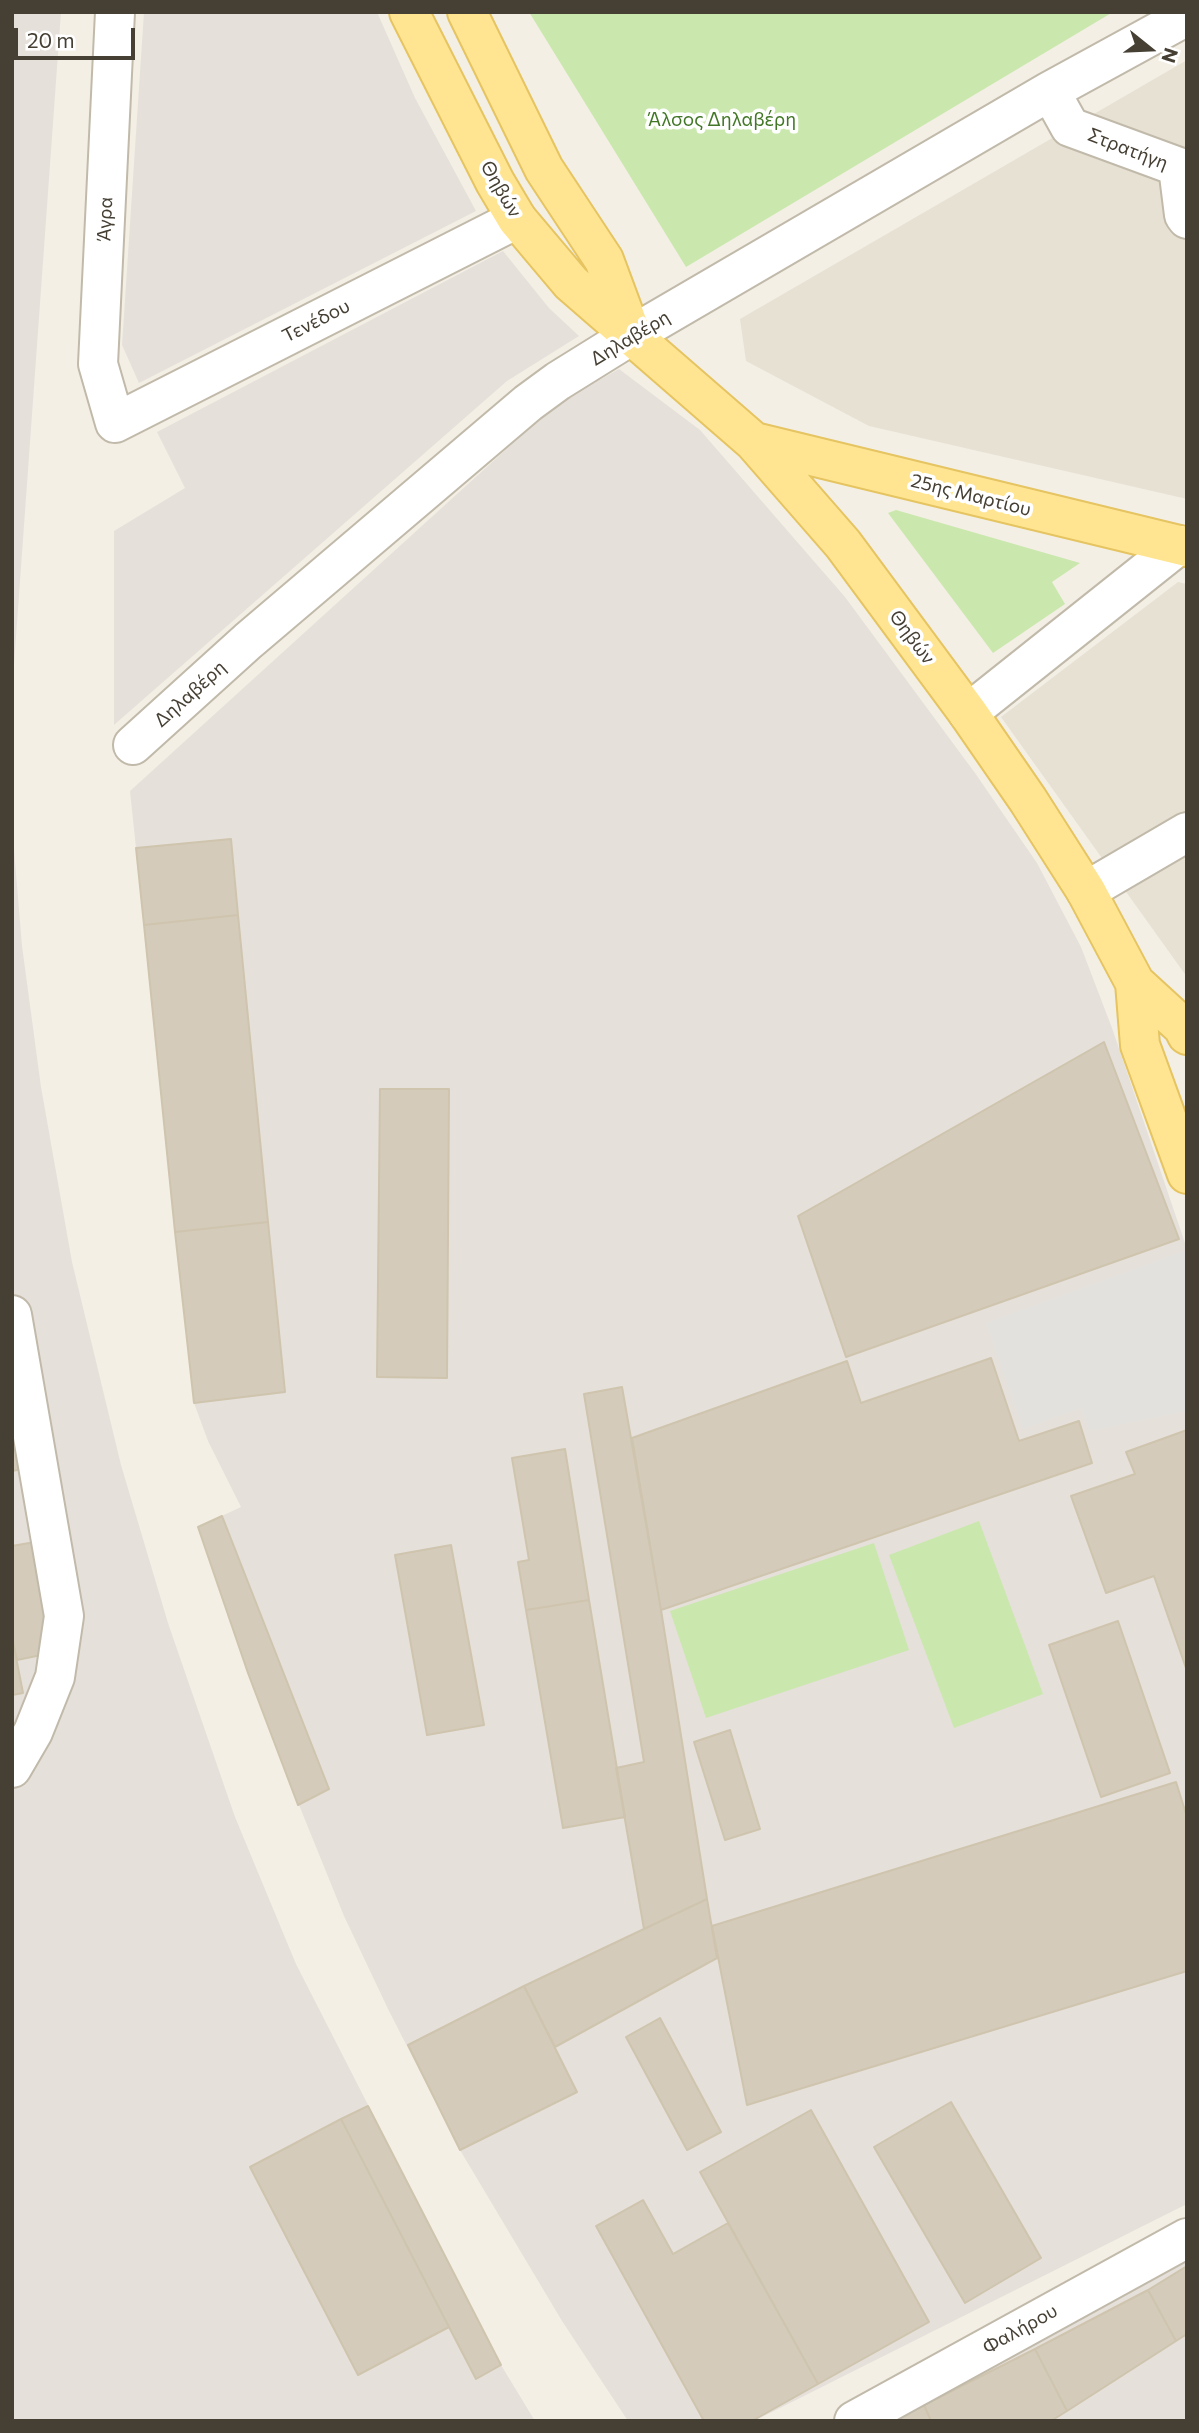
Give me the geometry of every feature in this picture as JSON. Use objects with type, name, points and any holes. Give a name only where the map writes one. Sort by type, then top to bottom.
[{"type":"main road","name":"Θηβών","points":[[409,12],[490,172],[517,219],[571,283],[754,442],[843,544],[968,713],[1028,800],[1086,891],[1136,983],[1183,1027],[1187,1035]]},
{"type":"main road","name":"Θηβών","points":[[467,12],[544,169],[604,260],[632,335]]},
{"type":"main road","name":"25ης Μαρτίου","points":[[754,442],[1183,546]]},
{"type":"main road","name":"Θηβών","points":[[1136,983],[1140,1045],[1187,1174]]},
{"type":"street","name":"Άγρα","points":[[115,12],[99,364],[115,423]]},
{"type":"street","name":"Δηλαβέρη","points":[[133,745],[248,641],[528,403],[632,335],[1050,91],[1187,16]]},
{"type":"street","name":"Στρατήγη","points":[[1050,91],[1070,127],[1182,169]]},
{"type":"street","points":[[1182,169],[1184,215],[1187,219]]},
{"type":"street","name":"Τενέδου","points":[[115,423],[517,219]]},
{"type":"street","points":[[968,713],[1183,546]]},
{"type":"street","points":[[1086,891],[1187,832]]},
{"type":"street","points":[[12,1315],[64,1616],[55,1677],[33,1732],[12,1768]]},
{"type":"street","name":"Φαλήρου","points":[[853,2421],[1187,2238]]},
{"type":"shaded area","points":[[12,12],[61,12],[12,692]]},
{"type":"shaded area","points":[[144,12],[377,12],[415,98],[476,211],[139,383],[122,345]]},
{"type":"shaded area","points":[[1187,60],[1187,499],[869,426],[746,361],[740,319]]},
{"type":"shaded area","points":[[503,251],[549,308],[579,336],[507,381],[114,725],[114,531],[185,488],[157,432]]},
{"type":"shaded area","points":[[619,369],[700,430],[845,597],[975,773],[1037,863],[1081,947],[1112,1028],[1187,1249],[1187,2204],[754,2421],[628,2421],[562,2321],[460,2150],[344,1916],[284,1768],[198,1527],[241,1507],[208,1441],[194,1403],[130,791],[533,425],[576,393]]},
{"type":"shaded area","points":[[1178,582],[1187,584],[1187,977],[1001,717]]},
{"type":"shaded area","points":[[12,825],[22,946],[41,1087],[72,1262],[121,1465],[168,1623],[235,1817],[296,1964],[501,2365],[535,2421],[12,2421]]},
{"type":"shaded area","points":[[1187,1250],[1187,1411],[1090,1431],[1081,1408],[1023,1429],[986,1323]]},
{"type":"shaded area","points":[[1187,2252],[1187,2421],[864,2421]]},
{"type":"green space","name":"Άλσος Δηλαβέρη","points":[[529,12],[1113,12],[686,267]]},
{"type":"green space","points":[[896,510],[1080,563],[1052,582],[1065,604],[993,653],[888,513]]},
{"type":"green space","points":[[979,1521],[1043,1694],[954,1728],[889,1555]]},
{"type":"green space","points":[[874,1543],[909,1650],[706,1718],[670,1611]]},
{"type":"building","points":[[231,839],[238,915],[144,925],[136,848]]},
{"type":"building","points":[[238,915],[268,1222],[175,1232],[144,925]]},
{"type":"building","points":[[1104,1042],[1179,1239],[846,1357],[798,1216]]},
{"type":"building","points":[[380,1089],[449,1089],[447,1378],[377,1377]]},
{"type":"building","points":[[268,1222],[285,1392],[194,1403],[175,1232]]},
{"type":"building","points":[[991,1358],[1019,1441],[1079,1421],[1092,1463],[661,1610],[632,1438],[847,1361],[861,1403]]},
{"type":"building","points":[[12,1387],[28,1468],[12,1471]]},
{"type":"building","points":[[622,1387],[707,1899],[644,1929],[616,1768],[644,1762],[584,1394]]},
{"type":"building","points":[[1187,1430],[1187,1671],[1154,1576],[1106,1593],[1071,1496],[1135,1474],[1126,1452]]},
{"type":"building","points":[[565,1449],[589,1600],[526,1610],[518,1562],[529,1560],[512,1458]]},
{"type":"building","points":[[222,1516],[329,1789],[298,1805],[248,1673],[198,1527]]},
{"type":"building","points":[[35,1542],[56,1652],[17,1660],[12,1637],[12,1546]]},
{"type":"building","points":[[451,1545],[484,1725],[427,1735],[395,1555]]},
{"type":"building","points":[[589,1600],[625,1817],[563,1828],[526,1610]]},
{"type":"building","points":[[1118,1621],[1170,1773],[1101,1797],[1049,1645]]},
{"type":"building","points":[[12,1637],[23,1693],[12,1695]]},
{"type":"building","points":[[730,1730],[760,1829],[725,1840],[694,1742]]},
{"type":"building","points":[[1176,1782],[1187,1817],[1187,1971],[747,2105],[712,1926]]},
{"type":"building","points":[[707,1899],[717,1958],[555,2047],[524,1986]]},
{"type":"building","points":[[524,1986],[577,2092],[460,2150],[408,2045]]},
{"type":"building","points":[[660,2018],[721,2132],[687,2150],[626,2037]]},
{"type":"building","points":[[951,2102],[1041,2258],[965,2303],[874,2147]]},
{"type":"building","points":[[368,2106],[501,2365],[476,2379],[341,2119]]},
{"type":"building","points":[[811,2110],[929,2322],[818,2384],[700,2172]]},
{"type":"building","points":[[341,2119],[449,2327],[358,2375],[250,2167]]},
{"type":"building","points":[[643,2200],[673,2254],[728,2223],[818,2384],[752,2421],[704,2421],[596,2226]]},
{"type":"building","points":[[1187,2266],[1187,2334],[1176,2341],[1148,2290]]},
{"type":"building","points":[[1148,2290],[1176,2341],[1067,2411],[1035,2349]]},
{"type":"building","points":[[1035,2349],[1067,2411],[1051,2421],[931,2421],[924,2405]]},
{"type":"building","points":[[924,2405],[931,2421],[894,2421]]}]
